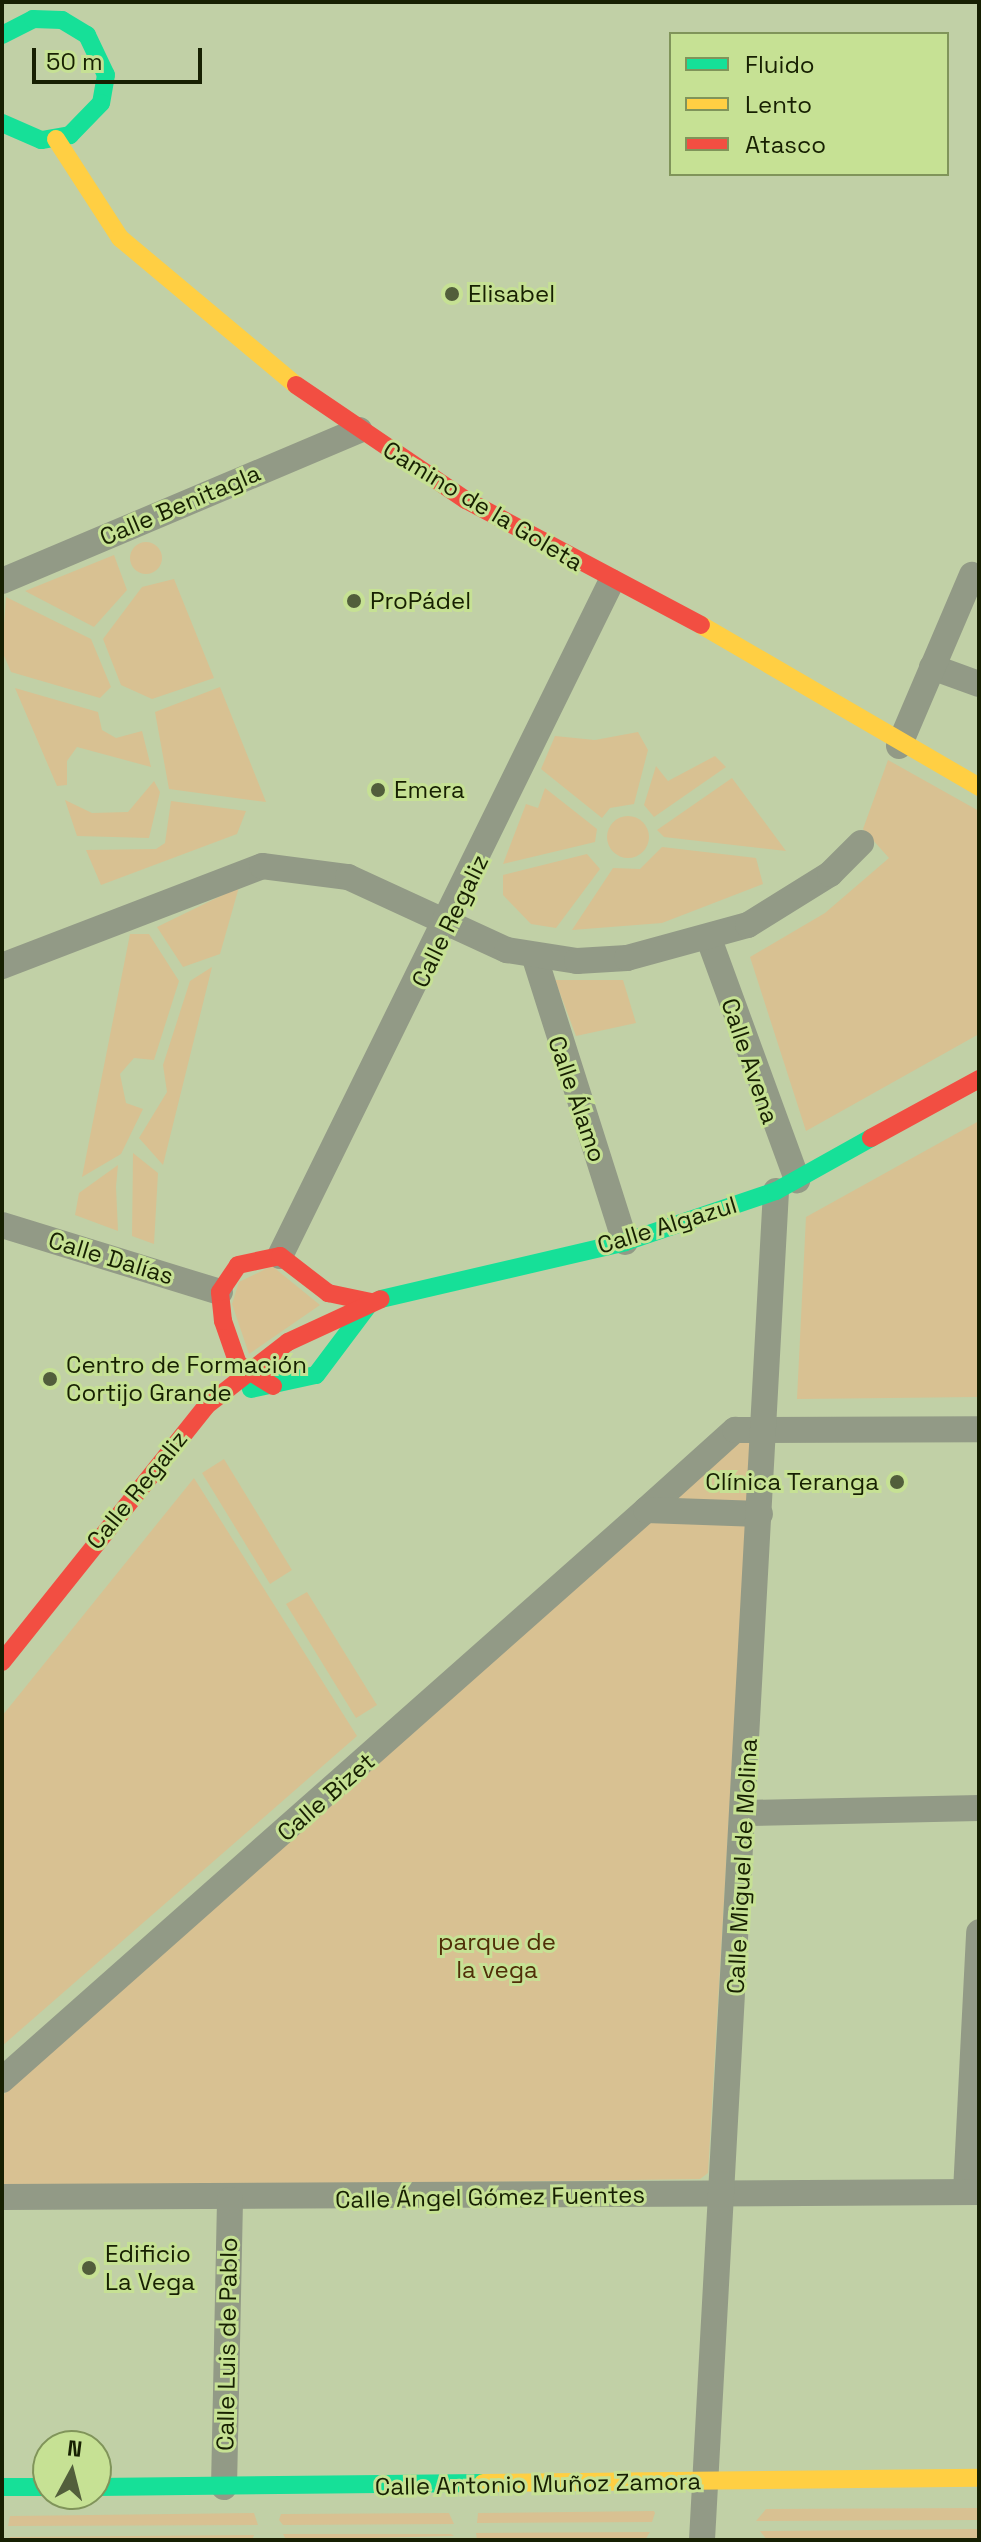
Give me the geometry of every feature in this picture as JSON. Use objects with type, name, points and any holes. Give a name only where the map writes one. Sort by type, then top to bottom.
[{"type":"street","points":[[76,26],[92,10]]},
{"type":"street","points":[[2,35],[33,19],[76,26],[103,60],[105,90],[93,116],[56,139],[27,138],[2,123]]},
{"type":"street","name":"Camino de la Goleta","points":[[56,139],[120,238],[155,272],[359,430],[611,582],[768,661],[899,746],[979,787]]},
{"type":"street","name":"Calle Benitagla","points":[[2,581],[359,430]]},
{"type":"street","points":[[899,746],[972,575]]},
{"type":"street","name":"Calle Regaliz","points":[[280,1256],[447,927],[611,582]]},
{"type":"street","points":[[932,667],[979,684]]},
{"type":"street","points":[[2,966],[262,866],[348,877],[447,927],[534,955],[627,958],[709,939],[794,900],[861,843]]},
{"type":"street","name":"Calle Avena","points":[[709,939],[786,1185]]},
{"type":"street","name":"Calle Álamo","points":[[534,955],[625,1242]]},
{"type":"street","name":"Calle Algazul","points":[[334,1315],[371,1302],[625,1242],[786,1185],[979,1079]]},
{"type":"street","name":"Calle Miguel de Molina","points":[[702,2540],[746,1813],[763,1431],[786,1185]]},
{"type":"street","name":"Calle Dalías","points":[[2,1225],[220,1292]]},
{"type":"street","points":[[273,1386],[245,1373],[235,1350],[220,1292],[238,1265],[280,1256],[307,1270],[334,1315],[341,1341]]},
{"type":"street","points":[[235,1350],[220,1393],[273,1386],[316,1375],[371,1302],[318,1287]]},
{"type":"street","name":"Calle Regaliz","points":[[2,1662],[220,1393],[334,1315]]},
{"type":"street","name":"Calle Bizet","points":[[2,2080],[735,1430],[979,1429]]},
{"type":"street","points":[[646,1510],[760,1514]]},
{"type":"street","points":[[746,1813],[979,1808]]},
{"type":"street","points":[[973,2192],[979,1932]]},
{"type":"street","name":"Calle Ángel Gómez Fuentes","points":[[2,2197],[230,2200],[973,2192]]},
{"type":"street","name":"Calle Luis de Pablo","points":[[224,2487],[230,2200]]},
{"type":"street","name":"Calle Antonio Muñoz Zamora","points":[[112,2487],[979,2478]]},
{"type":"street","points":[[2,2487],[32,2487]]},
{"type":"green space","points":[[146,542],[157,547],[162,558],[157,569],[146,574],[135,569],[130,558],[135,547]]},
{"type":"green space","points":[[114,555],[127,590],[94,627],[25,591]]},
{"type":"green space","points":[[174,579],[214,678],[152,699],[121,685],[103,639],[142,587]]},
{"type":"green space","points":[[6,597],[91,639],[111,687],[100,698],[11,672],[2,651]]},
{"type":"green space","points":[[220,687],[266,802],[169,789],[155,712]]},
{"type":"green space","points":[[15,688],[98,712],[102,730],[116,738],[142,731],[151,767],[77,747],[67,761],[67,785],[57,786]]},
{"type":"green space","points":[[638,732],[648,750],[634,804],[610,808],[602,818],[541,769],[555,736],[595,740]]},
{"type":"green space","points":[[715,756],[726,767],[654,817],[644,805],[656,766],[668,781]]},
{"type":"green space","points":[[888,760],[979,811],[979,1034],[806,1131],[750,957],[825,913],[889,858],[863,829]]},
{"type":"green space","points":[[732,778],[786,851],[664,837],[657,830]]},
{"type":"green space","points":[[154,781],[160,792],[149,838],[77,836],[65,800],[92,813],[128,812]]},
{"type":"green space","points":[[545,788],[597,829],[595,842],[503,864],[526,804],[538,808]]},
{"type":"green space","points":[[171,801],[246,811],[237,834],[101,885],[86,850],[156,849],[165,843]]},
{"type":"green space","points":[[628,816],[643,822],[649,837],[643,852],[628,858],[613,852],[607,837],[613,822]]},
{"type":"green space","points":[[662,847],[756,858],[763,884],[662,923],[572,930],[613,868],[640,869]]},
{"type":"green space","points":[[587,854],[600,869],[556,928],[531,924],[503,895],[503,875]]},
{"type":"green space","points":[[239,887],[220,954],[183,967],[157,927]]},
{"type":"green space","points":[[130,934],[149,934],[179,981],[154,1060],[134,1058],[120,1074],[126,1103],[143,1109],[121,1154],[82,1177]]},
{"type":"green space","points":[[212,967],[163,1165],[139,1138],[167,1092],[163,1065],[190,981]]},
{"type":"green space","points":[[555,980],[623,980],[636,1023],[576,1036]]},
{"type":"green space","points":[[979,1121],[979,1397],[797,1399],[806,1217]]},
{"type":"green space","points":[[133,1153],[158,1173],[154,1244],[132,1236]]},
{"type":"green space","points":[[118,1165],[118,1231],[75,1215],[79,1193]]},
{"type":"green space","points":[[272,1266],[320,1305],[249,1354],[232,1304],[239,1282]]},
{"type":"green space","name":"parque de la vega","points":[[731,1441],[751,1441],[708,2173],[700,2179],[2,2189],[2,2096]]},
{"type":"green space","points":[[224,1459],[292,1570],[270,1584],[202,1473]]},
{"type":"green space","points":[[194,1478],[357,1736],[2,2046],[2,1716]]},
{"type":"green space","points":[[307,1592],[377,1705],[356,1718],[286,1604]]},
{"type":"green space","points":[[979,2508],[979,2520],[756,2521],[766,2509]]},
{"type":"green space","points":[[254,2513],[258,2525],[8,2526],[10,2516]]},
{"type":"green space","points":[[449,2513],[454,2524],[283,2525],[279,2520],[281,2514]]},
{"type":"green space","points":[[478,2513],[655,2513],[652,2522],[477,2523]]},
{"type":"green space","points":[[979,2529],[979,2540],[767,2540],[760,2531]]},
{"type":"green space","points":[[650,2532],[645,2540],[477,2540],[476,2533]]},
{"type":"green space","points":[[283,2534],[451,2534],[454,2536],[286,2540]]},
{"type":"green space","points":[[254,2535],[252,2540],[9,2538],[10,2537]]},
{"type":"traffic: fast","points":[[2,35],[33,19],[62,20],[87,35],[106,75],[101,103],[70,135],[41,140],[2,123]]},
{"type":"traffic: fast","points":[[381,1299],[625,1242],[776,1191],[871,1138]]},
{"type":"traffic: fast","points":[[251,1389],[316,1375],[370,1303]]},
{"type":"traffic: fast","points":[[112,2487],[483,2483]]},
{"type":"traffic: fast","points":[[2,2487],[32,2487]]},
{"type":"traffic: slow","points":[[56,139],[120,238],[296,385]]},
{"type":"traffic: slow","points":[[701,625],[979,787]]},
{"type":"traffic: slow","points":[[483,2483],[979,2478]]},
{"type":"traffic: jam","points":[[296,385],[466,500],[701,625]]},
{"type":"traffic: jam","points":[[871,1138],[979,1079]]},
{"type":"traffic: jam","points":[[273,1386],[238,1364],[223,1321],[220,1292],[238,1265],[280,1256],[328,1293],[371,1302]]},
{"type":"traffic: jam","points":[[2,1662],[206,1406],[288,1342],[381,1299]]},
{"type":"place","name":"Elisabel","points":[[452,294]]},
{"type":"place","name":"ProPádel","points":[[354,601]]},
{"type":"place","name":"Emera","points":[[378,790]]},
{"type":"place","name":"Centro de Formación Cortijo Grande","points":[[50,1379]]},
{"type":"place","name":"Clínica Teranga","points":[[897,1482]]},
{"type":"place","name":"Edificio La Vega","points":[[89,2268]]}]
